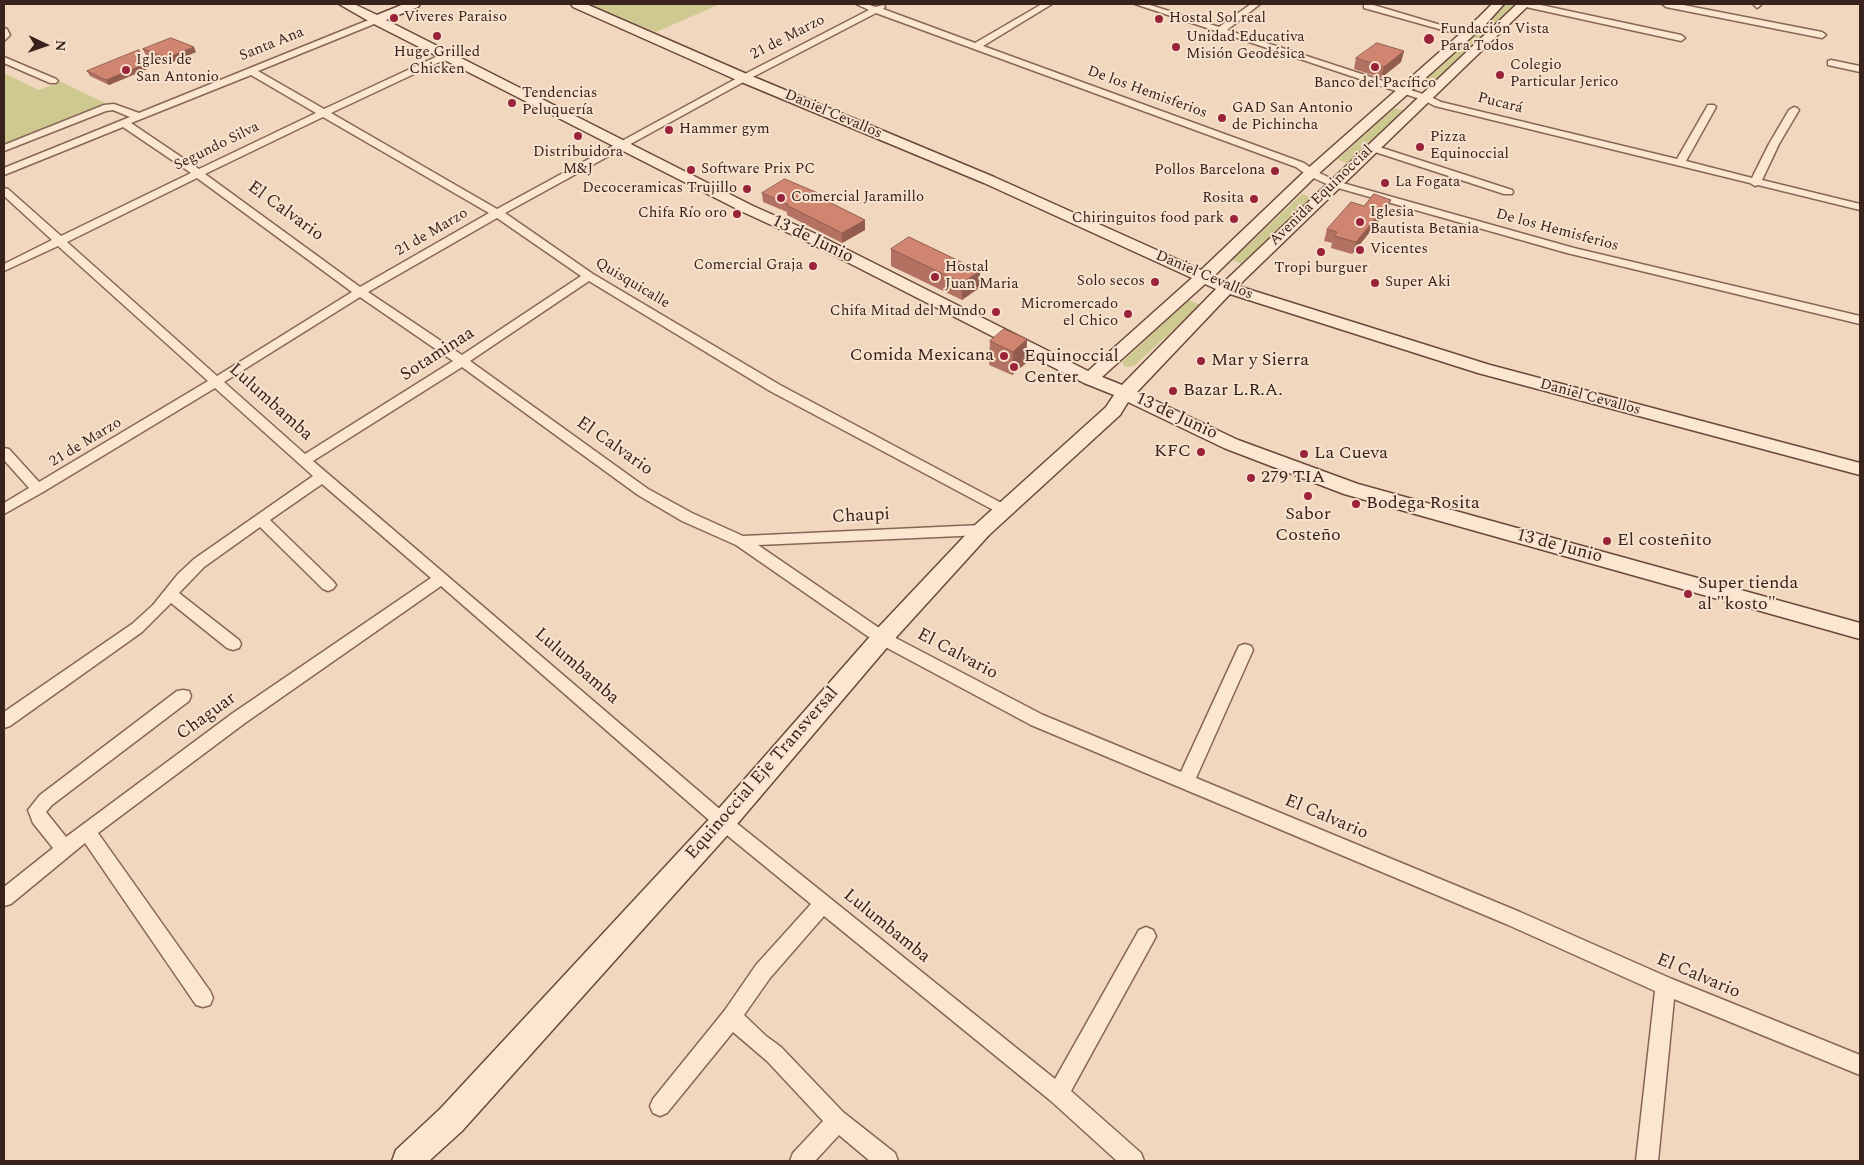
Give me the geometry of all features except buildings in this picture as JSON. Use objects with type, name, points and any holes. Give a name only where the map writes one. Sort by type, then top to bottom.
[{"type":"main road","name":"13 de Junio","points":[[345,4],[748,209],[810,238],[1090,379],[1125,393],[1231,444],[1350,489],[1860,631]]},
{"type":"main road","name":"Santa Ana","points":[[376,20],[414,4]]},
{"type":"main road","name":"Daniel Cevallos","points":[[576,4],[744,78],[989,180],[1227,288],[1492,372],[1860,469]]},
{"type":"main road","name":"Avenida Equinoccial","points":[[1090,379],[1203,277],[1311,173],[1467,34],[1494,4]]},
{"type":"main road","name":"Avenida Equinoccial","points":[[1125,393],[1227,288],[1525,4]]},
{"type":"main road","name":"Equinoccial Eje Transversal","points":[[407,1161],[451,1120],[722,822],[882,638],[982,530],[1113,411],[1125,393]]},
{"type":"street","name":"De los Hemisferios","points":[[860,4],[1300,165],[1311,173],[1335,184],[1571,251],[1860,320]]},
{"type":"street","name":"21 de Marzo","points":[[4,509],[216,382],[360,292],[497,213],[744,78],[888,4]]},
{"type":"street","points":[[977,46],[1048,4]]},
{"type":"street","name":"Pucará","points":[[1139,4],[1426,98],[1438,104],[1755,183],[1860,207]]},
{"type":"street","points":[[1221,30],[1256,4]]},
{"type":"street","points":[[1525,4],[1681,38]]},
{"type":"street","points":[[1666,4],[1822,36]]},
{"type":"street","points":[[1367,6],[1467,34]]},
{"type":"street","name":"Santa Ana","points":[[4,172],[376,20]]},
{"type":"street","points":[[4,31],[6,36],[4,38]]},
{"type":"street","name":"Segundo Silva","points":[[4,268],[197,173],[445,56]]},
{"type":"street","points":[[4,60],[53,81]]},
{"type":"street","points":[[1831,63],[1860,69]]},
{"type":"street","name":"Quisquicalle","points":[[251,71],[497,213],[589,276],[775,388],[1004,510]]},
{"type":"street","name":"El Calvario","points":[[4,148],[109,106],[130,119],[197,173],[360,292],[462,362],[643,492],[687,517],[741,541],[882,638],[1036,720],[1513,918],[1665,986],[1860,1065]]},
{"type":"street","points":[[1679,164],[1710,107]]},
{"type":"street","points":[[1755,183],[1774,144],[1794,110]]},
{"type":"street","points":[[1373,148],[1508,192]]},
{"type":"street","name":"Lulumbamba","points":[[4,191],[304,462],[615,726],[722,822],[1058,1094],[1133,1161]]},
{"type":"street","name":"Sotaminaa","points":[[304,462],[462,362],[589,276]]},
{"type":"street","points":[[4,452],[38,489]]},
{"type":"street","points":[[4,721],[137,628],[158,609],[183,578],[199,563],[322,477]]},
{"type":"street","points":[[261,520],[328,585]]},
{"type":"street","name":"Chaupi","points":[[741,541],[982,530]]},
{"type":"street","name":"Chaguar","points":[[4,898],[87,831],[239,718],[442,578]]},
{"type":"street","points":[[170,594],[234,644]]},
{"type":"street","points":[[1186,781],[1244,650]]},
{"type":"street","points":[[65,849],[38,818],[37,810],[46,800],[183,696]]},
{"type":"street","points":[[87,831],[203,998]]},
{"type":"street","points":[[660,1106],[732,1017],[744,996],[765,968],[824,903]]},
{"type":"street","points":[[1058,1094],[1146,936]]},
{"type":"street","points":[[1647,1161],[1665,986]]},
{"type":"street","points":[[732,1017],[759,1043],[774,1054],[836,1119],[887,1161]]},
{"type":"street","points":[[801,1161],[836,1119]]},
{"type":"shaded area","points":[[590,4],[720,4],[656,32]]},
{"type":"shaded area","points":[[1505,4],[1516,4],[1431,84],[1422,81]]},
{"type":"shaded area","points":[[4,73],[39,90],[61,82],[105,103],[4,144]]},
{"type":"shaded area","points":[[1394,108],[1404,111],[1347,163],[1337,160]]},
{"type":"shaded area","points":[[1302,194],[1311,197],[1242,264],[1232,260]]},
{"type":"shaded area","points":[[1189,300],[1200,305],[1134,366],[1126,367],[1123,365],[1123,361]]},
{"type":"place","name":"Viveres Paraiso","points":[[394,18]]},
{"type":"place","name":"Hostal Sol real","points":[[1159,19]]},
{"type":"place","name":"Huge Grilled Chicken","points":[[437,36]]},
{"type":"place","name":"Fundación Vista Para Todos","points":[[1429,39]]},
{"type":"place","name":"Unidad Educativa Misión Geodésica","points":[[1176,47]]},
{"type":"place","name":"Banco del Pacífico","points":[[1375,67]]},
{"type":"place","name":"Iglesi de San Antonio","points":[[126,70]]},
{"type":"place","name":"Colegio Particular Jerico","points":[[1500,75]]},
{"type":"place","name":"Tendencias Peluquería","points":[[512,103]]},
{"type":"place","name":"GAD San Antonio de Pichincha","points":[[1222,118]]},
{"type":"place","name":"Hammer gym","points":[[669,130]]},
{"type":"place","name":"Distribuidora M&J","points":[[578,136]]},
{"type":"place","name":"Pizza Equinoccial","points":[[1420,147]]},
{"type":"place","name":"Software Prix PC","points":[[691,170]]},
{"type":"place","name":"Pollos Barcelona","points":[[1275,171]]},
{"type":"place","name":"La Fogata","points":[[1385,183]]},
{"type":"place","name":"Decoceramicas Trujillo","points":[[747,189]]},
{"type":"place","name":"Comercial Jaramillo","points":[[781,198]]},
{"type":"place","name":"Rosita","points":[[1254,199]]},
{"type":"place","name":"Chifa Río oro","points":[[737,214]]},
{"type":"place","name":"Chiringuitos food park","points":[[1234,219]]},
{"type":"place","name":"Iglesia Bautista Betania","points":[[1360,222]]},
{"type":"place","name":"Vicentes","points":[[1360,250]]},
{"type":"place","name":"Tropi burguer","points":[[1321,252]]},
{"type":"place","name":"Comercial Graja","points":[[813,266]]},
{"type":"place","name":"Hostal Juan Maria","points":[[935,277]]},
{"type":"place","name":"Solo secos","points":[[1155,282]]},
{"type":"place","name":"Super Aki","points":[[1375,283]]},
{"type":"place","name":"Chifa Mitad del Mundo","points":[[996,312]]},
{"type":"place","name":"Micromercado el Chico","points":[[1128,314]]},
{"type":"place","name":"Comida Mexicana","points":[[1004,356]]},
{"type":"place","name":"Mar y Sierra","points":[[1201,361]]},
{"type":"place","name":"Equinoccial Center","points":[[1014,367]]},
{"type":"place","name":"Bazar L.R.A.","points":[[1173,391]]},
{"type":"place","name":"KFC","points":[[1201,452]]},
{"type":"place","name":"La Cueva","points":[[1304,454]]},
{"type":"place","name":"279 TIA","points":[[1251,478]]},
{"type":"place","name":"Sabor Costeño","points":[[1308,496]]},
{"type":"place","name":"Bodega Rosita","points":[[1356,504]]},
{"type":"place","name":"El costeñito","points":[[1607,541]]},
{"type":"place","name":"Super tienda al \"kosto\"","points":[[1688,594]]}]
